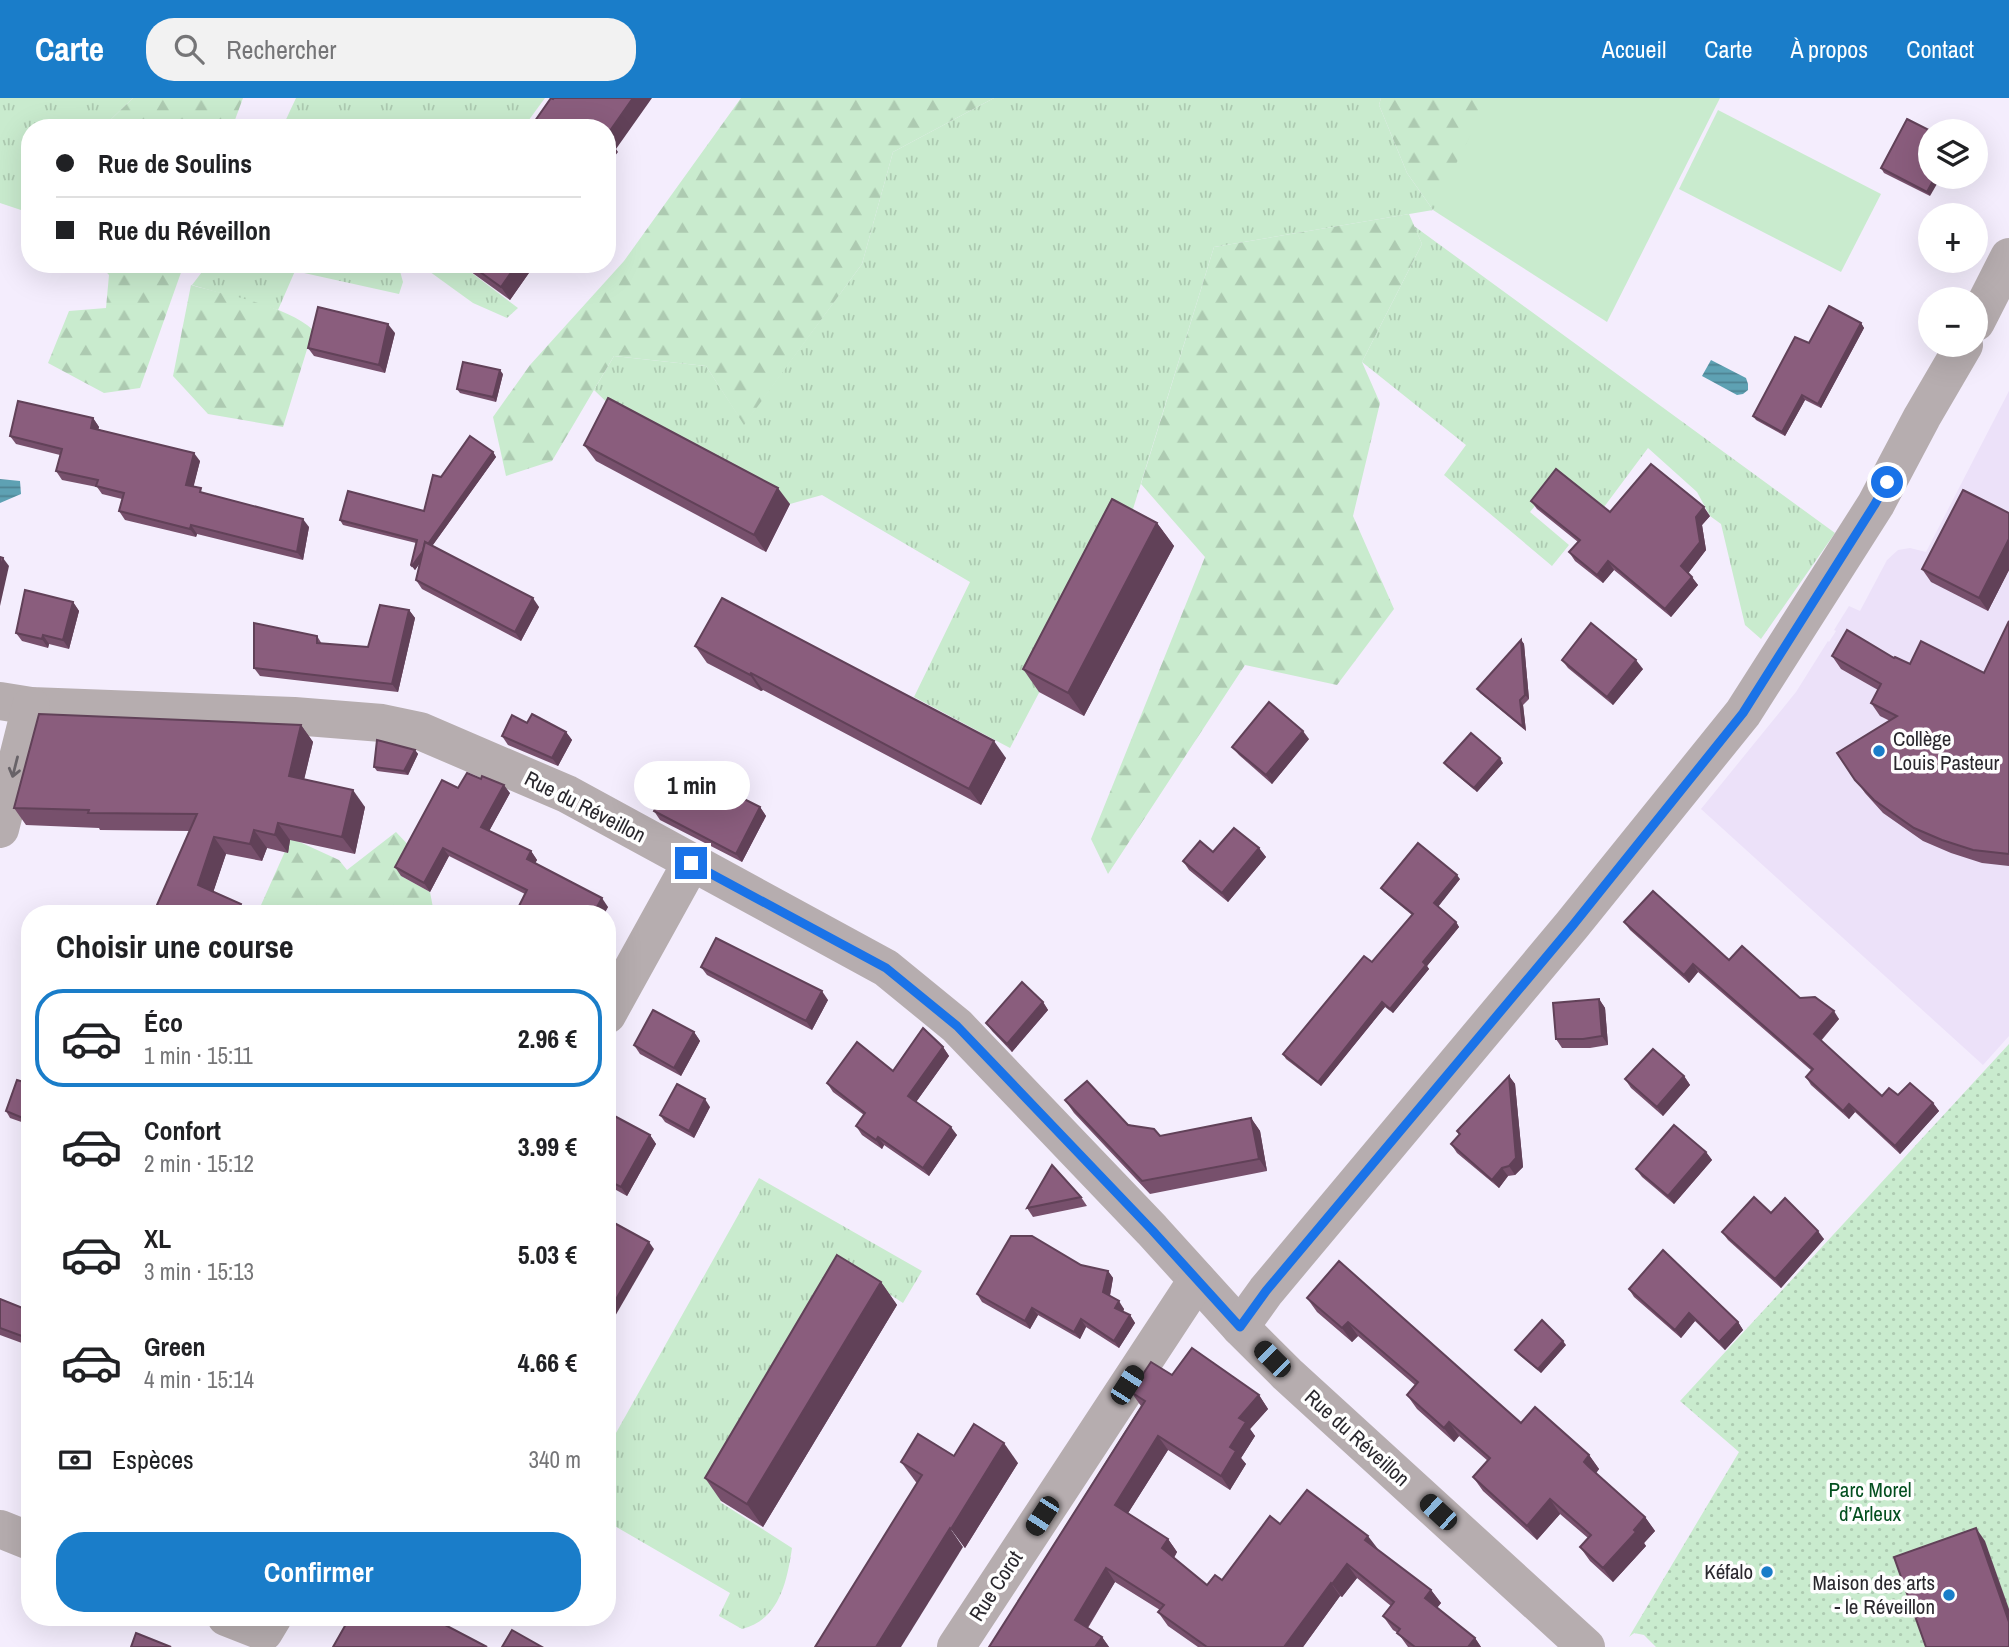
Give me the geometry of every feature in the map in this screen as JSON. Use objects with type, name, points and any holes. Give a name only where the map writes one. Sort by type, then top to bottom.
[{"type":"street","points":[[1988,298],[2009,257]]},
{"type":"street","points":[[1240,1327],[1266,1291],[1573,925],[1743,713],[1875,504],[1957,357]]},
{"type":"street","points":[[0,829],[15,704]]},
{"type":"street","name":"Rue du Réveillon","points":[[15,704],[294,716],[382,723],[420,731],[567,794],[886,968],[967,1035],[1287,1374],[1586,1647]]},
{"type":"street","points":[[616,999],[691,863]]},
{"type":"street","name":"Rue Corot","points":[[956,1647],[1197,1280]]},
{"type":"street","points":[[0,1529],[21,1537]]},
{"type":"street","points":[[249,1626],[264,1632],[268,1626]]},
{"type":"shaded area","name":"Collège Louis Pasteur","points":[[2009,391],[2009,1036],[1983,1065],[1701,809],[1796,692],[1849,606],[1860,611],[1887,560],[1898,550],[1910,548],[1926,552]]},
{"type":"green space","points":[[0,98],[133,98],[111,119],[21,119],[21,210],[0,203]]},
{"type":"green space","points":[[133,98],[243,98],[235,119],[111,119]]},
{"type":"green space","points":[[296,98],[545,98],[530,119],[286,119]]},
{"type":"green space","points":[[741,98],[994,98],[893,152],[862,264],[744,425],[706,366],[614,356],[552,461],[506,476],[493,417],[530,365],[616,273]]},
{"type":"green space","points":[[994,98],[1381,98],[1379,105],[1407,173],[1433,210],[1214,247],[1129,522],[1010,748],[914,697],[970,582],[822,495],[790,504],[620,415],[594,390],[614,356],[706,366],[744,424],[862,264],[893,152]]},
{"type":"green space","points":[[1381,98],[1537,98],[1433,210],[1407,173],[1379,105]]},
{"type":"green space","points":[[1489,98],[1720,98],[1607,322],[1433,210]]},
{"type":"green space","points":[[1718,110],[1881,194],[1841,272],[1679,189]]},
{"type":"green space","points":[[1409,214],[1422,244],[1362,362],[1380,403],[1353,516],[1394,609],[1337,685],[1245,665],[1108,874],[1091,839],[1205,557],[1141,484],[1214,247]]},
{"type":"green space","points":[[1414,226],[1835,533],[1761,639],[1745,625],[1721,524],[1710,516],[1697,492],[1648,448],[1604,507],[1560,475],[1530,512],[1569,545],[1552,566],[1444,475],[1466,445],[1362,362],[1422,244]]},
{"type":"green space","points":[[107,273],[181,273],[140,388],[104,393],[48,363],[69,311],[106,308]]},
{"type":"green space","points":[[201,273],[294,273],[278,310],[192,285]]},
{"type":"green space","points":[[304,273],[400,273],[403,282],[399,294]]},
{"type":"green space","points":[[432,273],[472,273],[518,308],[507,318],[473,303]]},
{"type":"green space","points":[[191,285],[273,308],[313,330],[283,427],[208,414],[173,376]]},
{"type":"green space","points":[[396,832],[414,851],[401,876],[430,892],[432,905],[261,905],[291,838],[339,860],[347,870]]},
{"type":"green space","name":"Parc Morel d’Arleux","points":[[2009,1044],[2009,1647],[1656,1647],[1644,1635],[1634,1633],[1629,1637],[1739,1452],[1680,1401]]},
{"type":"green space","points":[[759,1178],[922,1271],[903,1303],[857,1273],[720,1502],[792,1548],[779,1598],[765,1617],[755,1624],[742,1629],[719,1616],[730,1593],[616,1527],[616,1433]]},
{"type":"water","points":[[1711,360],[1746,378],[1748,390],[1737,395],[1702,376]]},
{"type":"water","points":[[0,479],[20,481],[21,494],[0,503]]},
{"type":"building","points":[[551,98],[633,98],[616,122],[616,119],[536,119]]},
{"type":"building","points":[[1907,119],[1918,124],[1918,187],[1881,168]]},
{"type":"building","points":[[482,273],[511,273],[501,287]]},
{"type":"building","points":[[1829,306],[1861,323],[1818,404],[1802,395],[1782,432],[1753,416],[1795,337],[1809,343]]},
{"type":"building","points":[[318,307],[388,324],[379,365],[308,348]]},
{"type":"building","points":[[463,362],[500,370],[493,397],[457,389]]},
{"type":"building","points":[[608,398],[778,488],[754,535],[584,445]]},
{"type":"building","points":[[18,401],[93,418],[91,428],[194,453],[186,485],[201,488],[200,492],[303,519],[297,552],[191,525],[190,529],[119,511],[124,493],[96,486],[98,480],[56,471],[62,449],[10,436]]},
{"type":"building","points":[[470,436],[493,452],[428,544],[425,542],[423,551],[412,566],[417,540],[340,520],[348,491],[424,511],[433,475],[441,477]]},
{"type":"building","points":[[1651,464],[1704,507],[1696,517],[1700,542],[1681,566],[1692,577],[1665,609],[1608,561],[1597,575],[1569,552],[1580,540],[1531,501],[1556,469],[1610,512]]},
{"type":"building","points":[[1963,490],[2009,513],[2009,539],[1979,598],[1922,569]]},
{"type":"building","points":[[1112,499],[1157,523],[1068,693],[1023,669]]},
{"type":"building","points":[[425,542],[533,598],[515,632],[416,580]]},
{"type":"building","points":[[25,590],[73,602],[63,640],[43,635],[42,639],[16,633]]},
{"type":"building","points":[[722,598],[994,741],[969,789],[695,646]]},
{"type":"building","points":[[380,605],[409,610],[392,684],[254,668],[254,623],[317,636],[317,643],[368,647]]},
{"type":"building","points":[[2009,621],[2009,854],[1973,850],[1914,828],[1874,800],[1855,780],[1837,753],[1897,716],[1871,703],[1881,684],[1832,656],[1847,630],[1894,658],[1910,664],[1921,641],[1984,673]]},
{"type":"building","points":[[1591,623],[1636,660],[1607,697],[1562,660]]},
{"type":"building","points":[[1521,640],[1525,695],[1520,700],[1523,727],[1477,689]]},
{"type":"building","points":[[1269,702],[1303,731],[1266,775],[1232,747]]},
{"type":"building","points":[[39,714],[301,725],[289,776],[353,790],[342,837],[278,823],[275,835],[254,830],[250,844],[214,837],[198,885],[241,905],[157,905],[197,814],[88,813],[89,810],[14,808]]},
{"type":"building","points":[[532,714],[566,732],[552,758],[502,736],[512,715],[527,723]]},
{"type":"building","points":[[1471,733],[1500,758],[1474,788],[1444,763]]},
{"type":"building","points":[[377,740],[415,750],[404,771],[374,767]]},
{"type":"building","points":[[677,765],[705,779],[709,772],[736,785],[732,793],[760,807],[736,854],[654,811]]},
{"type":"building","points":[[467,773],[504,785],[481,827],[531,851],[527,859],[602,898],[598,905],[520,905],[527,890],[443,848],[424,883],[395,867],[442,780],[458,788]]},
{"type":"building","points":[[1234,828],[1259,848],[1222,893],[1183,861],[1200,841],[1213,852]]},
{"type":"building","points":[[1418,843],[1457,875],[1434,903],[1456,922],[1423,962],[1426,965],[1390,1009],[1382,1002],[1318,1082],[1283,1054],[1364,956],[1372,962],[1413,914],[1381,888]]},
{"type":"building","points":[[1653,891],[1729,960],[1742,946],[1800,998],[1815,997],[1834,1011],[1814,1034],[1882,1096],[1889,1088],[1898,1095],[1910,1083],[1933,1103],[1895,1146],[1849,1104],[1843,1111],[1806,1077],[1813,1069],[1693,964],[1684,975],[1624,922]]},
{"type":"building","points":[[716,938],[822,991],[806,1021],[701,967]]},
{"type":"building","points":[[1022,982],[1043,1002],[1007,1044],[986,1023]]},
{"type":"building","points":[[1599,999],[1602,1036],[1556,1039],[1553,1003]]},
{"type":"building","points":[[653,1010],[694,1032],[674,1068],[634,1045]]},
{"type":"building","points":[[923,1028],[943,1047],[908,1096],[951,1127],[923,1168],[878,1137],[876,1140],[856,1126],[865,1113],[827,1083],[857,1042],[893,1071]]},
{"type":"building","points":[[1653,1049],[1684,1076],[1657,1107],[1625,1079]]},
{"type":"building","points":[[1509,1076],[1516,1158],[1492,1180],[1451,1144],[1460,1134],[1457,1131]]},
{"type":"building","points":[[17,1080],[21,1081],[21,1117],[6,1111]]},
{"type":"building","points":[[1087,1081],[1128,1125],[1154,1129],[1160,1136],[1251,1118],[1259,1159],[1142,1181],[1065,1100]]},
{"type":"building","points":[[677,1084],[705,1099],[689,1131],[660,1115]]},
{"type":"building","points":[[616,1117],[650,1135],[621,1187],[616,1184]]},
{"type":"building","points":[[1674,1125],[1706,1152],[1668,1196],[1636,1169]]},
{"type":"building","points":[[1052,1165],[1081,1197],[1027,1208]]},
{"type":"building","points":[[1754,1197],[1771,1213],[1785,1198],[1818,1231],[1775,1279],[1722,1232]]},
{"type":"building","points":[[616,1224],[649,1242],[616,1299]]},
{"type":"building","points":[[1011,1236],[1032,1236],[1081,1265],[1108,1271],[1103,1292],[1119,1301],[1115,1308],[1130,1315],[1114,1341],[1081,1319],[1074,1332],[1032,1308],[1025,1321],[977,1294]]},
{"type":"building","points":[[1663,1250],[1738,1322],[1719,1342],[1689,1313],[1675,1330],[1629,1289]]},
{"type":"building","points":[[837,1255],[881,1282],[747,1504],[705,1478]]},
{"type":"building","points":[[1339,1261],[1521,1423],[1535,1407],[1589,1455],[1584,1462],[1645,1517],[1634,1530],[1636,1532],[1603,1568],[1580,1547],[1591,1535],[1550,1499],[1527,1526],[1473,1477],[1490,1458],[1449,1422],[1444,1428],[1407,1395],[1418,1382],[1348,1322],[1342,1328],[1307,1298]]},
{"type":"building","points":[[0,1299],[21,1307],[21,1336],[0,1328]]},
{"type":"building","points":[[1542,1320],[1563,1341],[1538,1369],[1515,1350]]},
{"type":"building","points":[[1192,1348],[1259,1395],[1239,1418],[1246,1422],[1230,1447],[1236,1451],[1221,1476],[1158,1436],[1115,1505],[1168,1539],[1162,1548],[1207,1585],[1215,1575],[1222,1580],[1270,1516],[1280,1524],[1307,1490],[1368,1536],[1365,1540],[1431,1590],[1425,1598],[1475,1638],[1468,1647],[1415,1647],[1397,1633],[1400,1629],[1383,1616],[1394,1602],[1347,1564],[1284,1647],[1207,1647],[1158,1612],[1164,1605],[1106,1568],[1075,1620],[1102,1637],[1095,1647],[989,1647],[1145,1401],[1131,1392],[1151,1362],[1172,1375]]},
{"type":"building","points":[[974,1424],[1004,1443],[876,1647],[815,1647],[922,1475],[901,1462],[918,1434],[954,1456]]},
{"type":"building","name":"Maison des arts - le Réveillon","points":[[1976,1528],[2009,1622],[2009,1647],[1926,1647],[1894,1557]]},
{"type":"building","points":[[345,1626],[447,1626],[487,1647],[333,1647]]},
{"type":"building","points":[[512,1630],[542,1647],[502,1647]]},
{"type":"building","points":[[136,1633],[171,1647],[131,1647]]},
{"type":"place","name":"Collège Louis Pasteur","points":[[1879,751]]},
{"type":"place","name":"Kéfalo","points":[[1767,1572]]},
{"type":"place","name":"Maison des arts - le Réveillon","points":[[1949,1595]]},
{"type":"route","points":[[691,863],[886,968],[957,1026],[1152,1230],[1240,1327],[1266,1291],[1573,925],[1743,713],[1887,482]]}]
